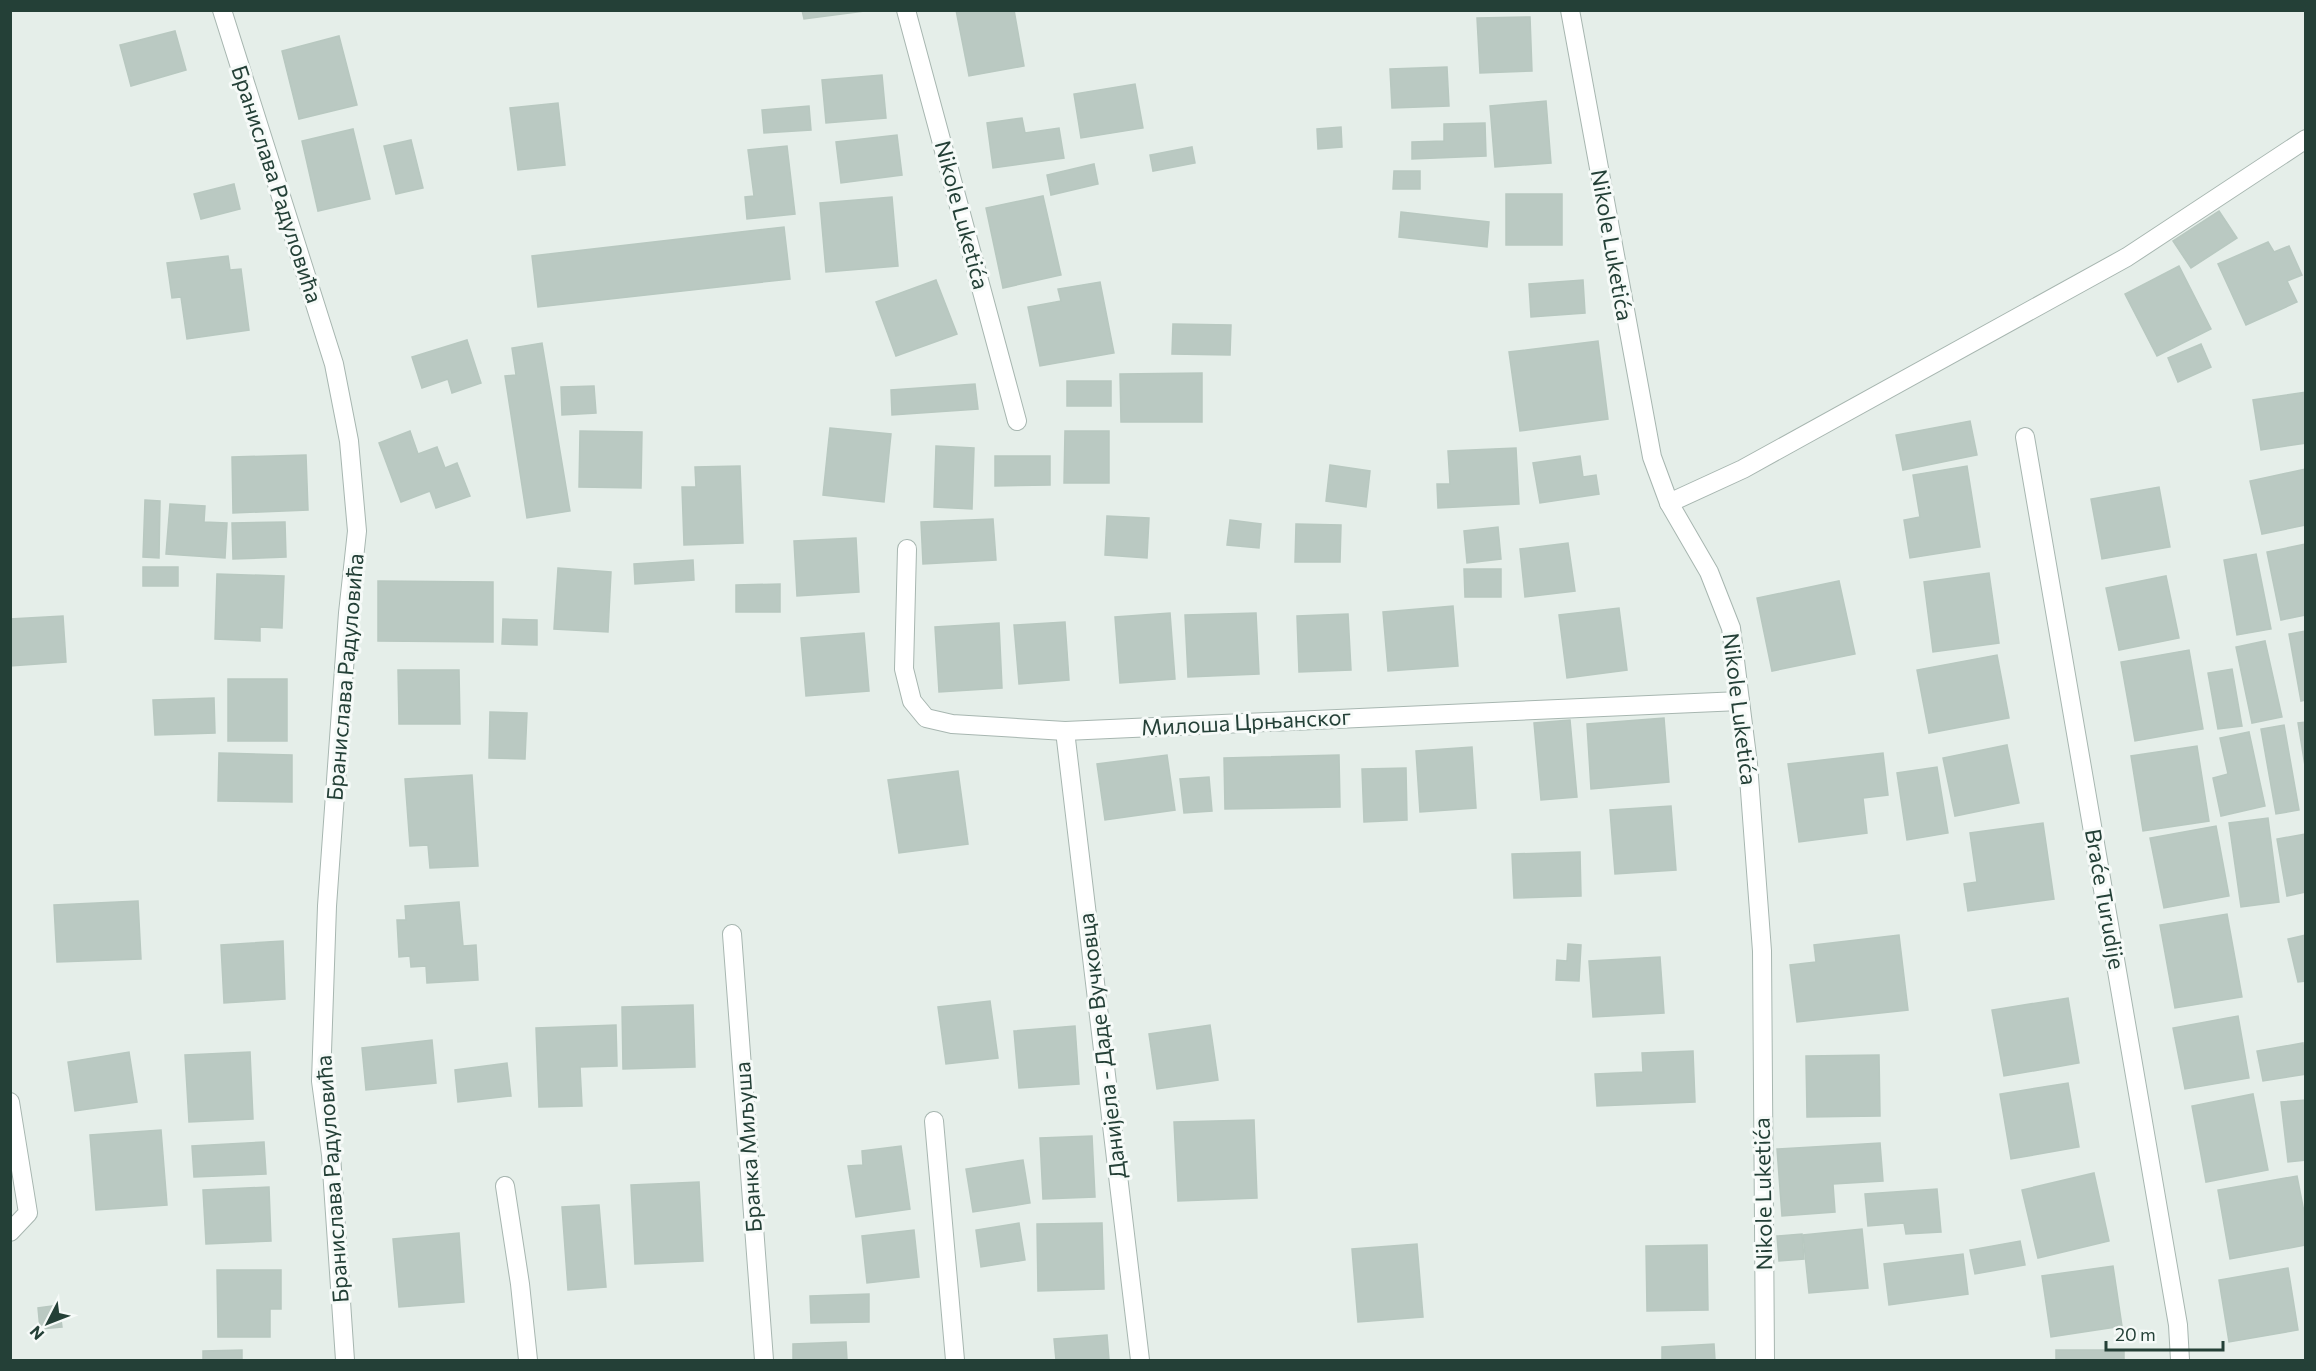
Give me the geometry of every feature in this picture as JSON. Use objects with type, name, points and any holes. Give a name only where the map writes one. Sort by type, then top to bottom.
[{"type":"street","name":"Бранислава Радуловића","points":[[222,10],[334,364],[350,452],[357,531],[348,613],[327,906],[321,1081],[332,1164],[345,1360]]},
{"type":"street","name":"Nikole Luketića","points":[[906,10],[1017,421]]},
{"type":"street","name":"Nikole Luketića","points":[[1570,10],[1652,457],[1669,503],[1709,572],[1731,628],[1748,764],[1762,951],[1765,1360]]},
{"type":"street","points":[[1669,503],[1743,469],[2127,256],[2306,140]]},
{"type":"street","name":"Braće Turudije","points":[[2025,437],[2178,1325],[2180,1360]]},
{"type":"street","name":"Милоша Црњанског","points":[[907,549],[904,669],[912,701],[926,718],[952,724],[1065,731],[1740,701]]},
{"type":"street","name":"Данијела - Даде Вучковца","points":[[1065,731],[1140,1360]]},
{"type":"street","name":"Бранка Миљуша","points":[[732,934],[764,1360]]},
{"type":"street","points":[[10,1102],[28,1213],[10,1232]]},
{"type":"street","points":[[934,1121],[955,1360]]},
{"type":"street","points":[[505,1186],[520,1284],[528,1360]]},
{"type":"building","points":[[802,10],[864,10],[864,11],[804,19]]},
{"type":"building","points":[[956,10],[1014,10],[1024,66],[969,76]]},
{"type":"building","points":[[1530,17],[1532,71],[1480,73],[1477,18]]},
{"type":"building","points":[[175,31],[186,70],[131,86],[120,45]]},
{"type":"building","points":[[339,36],[357,105],[299,119],[282,51]]},
{"type":"building","points":[[1447,67],[1449,106],[1392,108],[1390,69]]},
{"type":"building","points":[[882,75],[886,118],[826,123],[822,80]]},
{"type":"building","points":[[1135,84],[1143,128],[1081,138],[1074,94]]},
{"type":"building","points":[[1546,101],[1551,163],[1495,167],[1490,106]]},
{"type":"building","points":[[558,103],[565,165],[518,170],[510,108]]},
{"type":"building","points":[[809,106],[811,130],[764,133],[762,110]]},
{"type":"building","points":[[1022,118],[1025,133],[1059,128],[1064,158],[993,168],[987,123]]},
{"type":"building","points":[[1485,123],[1486,156],[1412,159],[1412,142],[1444,141],[1444,124]]},
{"type":"building","points":[[1341,127],[1342,147],[1318,149],[1317,129]]},
{"type":"building","points":[[353,129],[370,199],[318,211],[302,141]]},
{"type":"building","points":[[897,135],[902,175],[841,183],[836,142]]},
{"type":"building","points":[[411,140],[423,188],[396,194],[384,146]]},
{"type":"building","points":[[787,146],[795,214],[747,219],[745,197],[754,196],[748,150]]},
{"type":"building","points":[[1192,147],[1195,163],[1153,171],[1150,155]]},
{"type":"building","points":[[1094,164],[1098,184],[1051,195],[1047,175]]},
{"type":"building","points":[[1394,171],[1420,171],[1420,189],[1393,189]]},
{"type":"building","points":[[234,184],[240,209],[201,219],[194,194]]},
{"type":"building","points":[[1506,194],[1562,194],[1562,245],[1506,245]]},
{"type":"building","points":[[1043,196],[1061,275],[1003,288],[986,208]]},
{"type":"building","points":[[892,197],[898,266],[826,272],[820,203]]},
{"type":"building","points":[[2219,211],[2237,238],[2191,268],[2173,241]]},
{"type":"building","points":[[1401,212],[1489,222],[1487,247],[1399,237]]},
{"type":"building","points":[[784,227],[790,279],[538,307],[532,256]]},
{"type":"building","points":[[2268,242],[2274,252],[2289,246],[2302,275],[2287,281],[2297,302],[2246,325],[2218,264]]},
{"type":"building","points":[[228,256],[230,270],[241,269],[249,330],[187,339],[181,297],[172,298],[167,263]]},
{"type":"building","points":[[2179,266],[2211,329],[2157,356],[2125,294]]},
{"type":"building","points":[[936,280],[957,334],[896,356],[876,302]]},
{"type":"building","points":[[1583,280],[1585,313],[1531,317],[1529,284]]},
{"type":"building","points":[[1100,282],[1114,353],[1040,366],[1028,307],[1061,301],[1058,289]]},
{"type":"building","points":[[1173,324],[1231,325],[1230,355],[1172,354]]},
{"type":"building","points":[[467,340],[481,383],[452,393],[448,379],[422,388],[412,357]]},
{"type":"building","points":[[1598,341],[1608,419],[1520,431],[1509,352]]},
{"type":"building","points":[[542,343],[570,511],[527,518],[505,376],[516,375],[512,348]]},
{"type":"building","points":[[2201,344],[2211,367],[2178,382],[2168,358]]},
{"type":"building","points":[[1202,373],[1202,422],[1121,422],[1120,374]]},
{"type":"building","points":[[1067,381],[1111,381],[1111,406],[1067,406]]},
{"type":"building","points":[[975,384],[978,409],[892,415],[891,390]]},
{"type":"building","points":[[594,386],[596,413],[562,415],[561,387]]},
{"type":"building","points":[[2306,392],[2306,443],[2261,450],[2253,400]]},
{"type":"building","points":[[1970,421],[1977,455],[1903,470],[1896,435]]},
{"type":"building","points":[[830,428],[891,434],[884,502],[823,495]]},
{"type":"building","points":[[410,431],[418,454],[437,447],[445,468],[457,463],[470,496],[436,508],[430,491],[401,502],[379,443]]},
{"type":"building","points":[[580,431],[642,432],[641,488],[579,487]]},
{"type":"building","points":[[1065,431],[1109,431],[1109,483],[1064,483]]},
{"type":"building","points":[[936,446],[974,448],[972,509],[934,507]]},
{"type":"building","points":[[1516,448],[1519,504],[1438,508],[1437,484],[1450,484],[1448,451]]},
{"type":"building","points":[[306,455],[308,510],[233,513],[232,457]]},
{"type":"building","points":[[995,456],[1050,456],[1050,485],[995,486]]},
{"type":"building","points":[[1580,456],[1583,477],[1596,475],[1599,494],[1540,503],[1533,463]]},
{"type":"building","points":[[1330,465],[1370,471],[1366,507],[1326,501]]},
{"type":"building","points":[[740,466],[743,543],[684,545],[682,487],[696,487],[695,467]]},
{"type":"building","points":[[1967,466],[1980,547],[1910,558],[1904,520],[1920,517],[1913,475]]},
{"type":"building","points":[[2306,469],[2306,525],[2262,534],[2250,481]]},
{"type":"building","points":[[2159,487],[2170,547],[2102,559],[2091,499]]},
{"type":"building","points":[[145,500],[160,501],[159,558],[143,557]]},
{"type":"building","points":[[170,504],[205,506],[204,522],[227,523],[225,558],[166,554]]},
{"type":"building","points":[[1107,516],[1149,518],[1147,558],[1105,555]]},
{"type":"building","points":[[993,519],[996,560],[923,564],[921,522]]},
{"type":"building","points":[[1230,520],[1261,524],[1259,548],[1227,545]]},
{"type":"building","points":[[285,522],[286,557],[233,559],[232,523]]},
{"type":"building","points":[[1296,524],[1341,525],[1340,562],[1295,562]]},
{"type":"building","points":[[1498,527],[1501,559],[1467,563],[1464,531]]},
{"type":"building","points":[[856,538],[859,592],[797,596],[794,541]]},
{"type":"building","points":[[1568,543],[1575,591],[1525,597],[1520,549]]},
{"type":"building","points":[[2306,544],[2306,615],[2281,620],[2267,552]]},
{"type":"building","points":[[2256,554],[2271,629],[2237,635],[2224,560]]},
{"type":"building","points":[[693,560],[694,580],[635,584],[634,564]]},
{"type":"building","points":[[143,567],[178,567],[178,586],[143,586]]},
{"type":"building","points":[[558,568],[611,572],[608,632],[554,629]]},
{"type":"building","points":[[1464,569],[1501,569],[1501,597],[1465,597]]},
{"type":"building","points":[[1989,573],[1999,643],[1933,652],[1924,582]]},
{"type":"building","points":[[217,574],[284,576],[282,628],[260,627],[260,641],[215,639]]},
{"type":"building","points":[[2166,576],[2179,638],[2119,650],[2106,588]]},
{"type":"building","points":[[378,581],[493,582],[493,642],[378,641]]},
{"type":"building","points":[[1839,581],[1855,654],[1772,671],[1757,598]]},
{"type":"building","points":[[780,584],[780,612],[736,612],[736,585]]},
{"type":"building","points":[[1453,606],[1458,666],[1388,671],[1383,612]]},
{"type":"building","points":[[1619,608],[1627,670],[1567,678],[1559,615]]},
{"type":"building","points":[[1170,613],[1175,679],[1120,683],[1115,617]]},
{"type":"building","points":[[1256,613],[1259,674],[1188,677],[1185,615]]},
{"type":"building","points":[[1348,614],[1351,670],[1299,672],[1297,616]]},
{"type":"building","points":[[63,616],[66,662],[10,666],[10,619]]},
{"type":"building","points":[[503,619],[537,620],[537,645],[502,644]]},
{"type":"building","points":[[1065,622],[1069,680],[1019,684],[1014,625]]},
{"type":"building","points":[[999,623],[1002,688],[939,692],[935,627]]},
{"type":"building","points":[[2306,631],[2306,700],[2301,701],[2289,634]]},
{"type":"building","points":[[864,633],[869,691],[806,696],[801,638]]},
{"type":"building","points":[[2265,641],[2282,717],[2252,723],[2236,647]]},
{"type":"building","points":[[2189,650],[2203,729],[2135,741],[2121,662]]},
{"type":"building","points":[[1997,655],[2009,718],[1929,733],[1917,670]]},
{"type":"building","points":[[2232,669],[2242,726],[2218,729],[2208,673]]},
{"type":"building","points":[[398,670],[459,670],[460,724],[399,724]]},
{"type":"building","points":[[228,679],[287,679],[287,741],[228,741]]},
{"type":"building","points":[[214,698],[215,733],[155,735],[153,700]]},
{"type":"building","points":[[490,712],[527,713],[525,759],[489,758]]},
{"type":"building","points":[[1664,718],[1669,782],[1591,789],[1587,724]]},
{"type":"building","points":[[1570,720],[1577,797],[1541,800],[1534,723]]},
{"type":"building","points":[[2306,722],[2306,772],[2298,723]]},
{"type":"building","points":[[2284,725],[2299,810],[2276,814],[2261,729]]},
{"type":"building","points":[[2249,732],[2265,806],[2221,816],[2213,778],[2228,774],[2220,738]]},
{"type":"building","points":[[2007,745],[2019,803],[1955,816],[1943,758]]},
{"type":"building","points":[[2197,746],[2209,821],[2143,831],[2131,756]]},
{"type":"building","points":[[1472,747],[1476,808],[1420,812],[1416,751]]},
{"type":"building","points":[[219,753],[292,755],[292,802],[218,801]]},
{"type":"building","points":[[1883,753],[1888,795],[1863,798],[1867,833],[1799,842],[1788,764]]},
{"type":"building","points":[[1167,755],[1175,810],[1105,820],[1097,764]]},
{"type":"building","points":[[1339,755],[1340,807],[1225,809],[1224,758]]},
{"type":"building","points":[[1937,767],[1948,833],[1907,840],[1897,773]]},
{"type":"building","points":[[1406,768],[1407,820],[1364,822],[1362,769]]},
{"type":"building","points":[[958,771],[968,844],[899,853],[888,780]]},
{"type":"building","points":[[472,775],[478,866],[430,868],[428,845],[410,846],[405,779]]},
{"type":"building","points":[[1209,777],[1212,811],[1184,813],[1180,779]]},
{"type":"building","points":[[1671,806],[1676,870],[1615,874],[1610,810]]},
{"type":"building","points":[[2268,818],[2279,902],[2241,907],[2229,823]]},
{"type":"building","points":[[2043,823],[2054,899],[1968,911],[1964,884],[1977,882],[1970,833]]},
{"type":"building","points":[[2216,826],[2229,896],[2164,908],[2150,838]]},
{"type":"building","points":[[2306,834],[2306,892],[2287,896],[2277,839]]},
{"type":"building","points":[[1580,852],[1581,896],[1514,898],[1512,854]]},
{"type":"building","points":[[138,901],[141,959],[57,962],[54,905]]},
{"type":"building","points":[[459,902],[463,946],[476,945],[478,980],[427,983],[426,966],[411,967],[410,956],[399,957],[397,920],[406,920],[405,906]]},
{"type":"building","points":[[2227,914],[2242,997],[2175,1008],[2160,925]]},
{"type":"building","points":[[1899,935],[1908,1010],[1797,1022],[1790,965],[1816,962],[1814,945]]},
{"type":"building","points":[[2306,935],[2306,981],[2298,982],[2288,939]]},
{"type":"building","points":[[283,941],[285,999],[224,1003],[221,945]]},
{"type":"building","points":[[1568,944],[1581,945],[1579,981],[1556,980],[1557,960],[1567,961]]},
{"type":"building","points":[[1660,957],[1664,1013],[1593,1017],[1589,961]]},
{"type":"building","points":[[2068,998],[2079,1063],[2004,1076],[1992,1010]]},
{"type":"building","points":[[990,1001],[998,1058],[946,1064],[938,1007]]},
{"type":"building","points":[[693,1005],[695,1067],[623,1069],[622,1007]]},
{"type":"building","points":[[2238,1016],[2249,1078],[2185,1089],[2173,1028]]},
{"type":"building","points":[[616,1025],[617,1066],[580,1067],[582,1106],[539,1107],[536,1028]]},
{"type":"building","points":[[1210,1025],[1218,1080],[1157,1089],[1149,1034]]},
{"type":"building","points":[[1075,1026],[1079,1084],[1019,1088],[1014,1031]]},
{"type":"building","points":[[432,1040],[436,1083],[366,1090],[362,1048]]},
{"type":"building","points":[[2303,1043],[2306,1074],[2263,1081],[2257,1051]]},
{"type":"building","points":[[1693,1051],[1695,1102],[1597,1106],[1595,1074],[1643,1072],[1642,1053]]},
{"type":"building","points":[[129,1052],[137,1102],[75,1111],[68,1062]]},
{"type":"building","points":[[250,1052],[253,1119],[189,1122],[185,1055]]},
{"type":"building","points":[[1879,1055],[1880,1116],[1807,1117],[1806,1056]]},
{"type":"building","points":[[507,1063],[511,1096],[458,1102],[455,1070]]},
{"type":"building","points":[[2068,1083],[2079,1147],[2011,1159],[2000,1094]]},
{"type":"building","points":[[2253,1094],[2268,1170],[2206,1182],[2192,1106]]},
{"type":"building","points":[[2306,1100],[2306,1160],[2288,1162],[2281,1102]]},
{"type":"building","points":[[1254,1120],[1257,1198],[1178,1201],[1174,1122]]},
{"type":"building","points":[[161,1130],[167,1205],[96,1210],[90,1135]]},
{"type":"building","points":[[1092,1136],[1095,1197],[1043,1199],[1040,1138]]},
{"type":"building","points":[[264,1142],[266,1174],[194,1177],[192,1146]]},
{"type":"building","points":[[1880,1143],[1883,1181],[1833,1184],[1835,1212],[1782,1216],[1777,1149]]},
{"type":"building","points":[[901,1146],[910,1209],[856,1217],[848,1166],[863,1165],[862,1151]]},
{"type":"building","points":[[1023,1160],[1030,1203],[973,1212],[966,1169]]},
{"type":"building","points":[[2094,1173],[2109,1241],[2038,1258],[2022,1190]]},
{"type":"building","points":[[2297,1176],[2306,1222],[2306,1245],[2230,1259],[2218,1190]]},
{"type":"building","points":[[699,1182],[703,1261],[635,1264],[631,1185]]},
{"type":"building","points":[[269,1187],[271,1241],[206,1244],[203,1190]]},
{"type":"building","points":[[1937,1189],[1941,1232],[1906,1234],[1904,1223],[1868,1226],[1865,1194]]},
{"type":"building","points":[[599,1205],[606,1287],[568,1290],[562,1207]]},
{"type":"building","points":[[1019,1223],[1025,1260],[981,1267],[976,1230]]},
{"type":"building","points":[[1102,1223],[1104,1289],[1038,1291],[1037,1224]]},
{"type":"building","points":[[1862,1229],[1868,1288],[1809,1293],[1803,1235]]},
{"type":"building","points":[[914,1230],[919,1277],[867,1283],[862,1236]]},
{"type":"building","points":[[459,1233],[464,1302],[399,1307],[393,1239]]},
{"type":"building","points":[[1802,1234],[1804,1259],[1779,1261],[1777,1236]]},
{"type":"building","points":[[2020,1241],[2025,1265],[1975,1274],[1970,1250]]},
{"type":"building","points":[[1417,1244],[1423,1317],[1358,1322],[1352,1249]]},
{"type":"building","points":[[1707,1245],[1708,1310],[1647,1311],[1646,1246]]},
{"type":"building","points":[[1963,1254],[1968,1294],[1889,1305],[1884,1264]]},
{"type":"building","points":[[2113,1266],[2122,1326],[2051,1337],[2042,1276]]},
{"type":"building","points":[[2288,1268],[2298,1330],[2229,1342],[2219,1280]]},
{"type":"building","points":[[217,1270],[281,1270],[281,1309],[270,1309],[270,1337],[218,1337]]},
{"type":"building","points":[[869,1294],[869,1322],[811,1323],[810,1296]]},
{"type":"building","points":[[59,1305],[62,1327],[40,1329],[38,1308]]},
{"type":"building","points":[[1107,1335],[1109,1360],[1056,1360],[1054,1339]]},
{"type":"building","points":[[846,1342],[847,1360],[793,1360],[793,1344]]},
{"type":"building","points":[[1714,1344],[1715,1360],[1662,1360],[1662,1347]]},
{"type":"building","points":[[242,1350],[242,1360],[203,1360],[203,1351]]},
{"type":"building","points":[[2056,1350],[2124,1350],[2124,1360],[2056,1360]]}]
